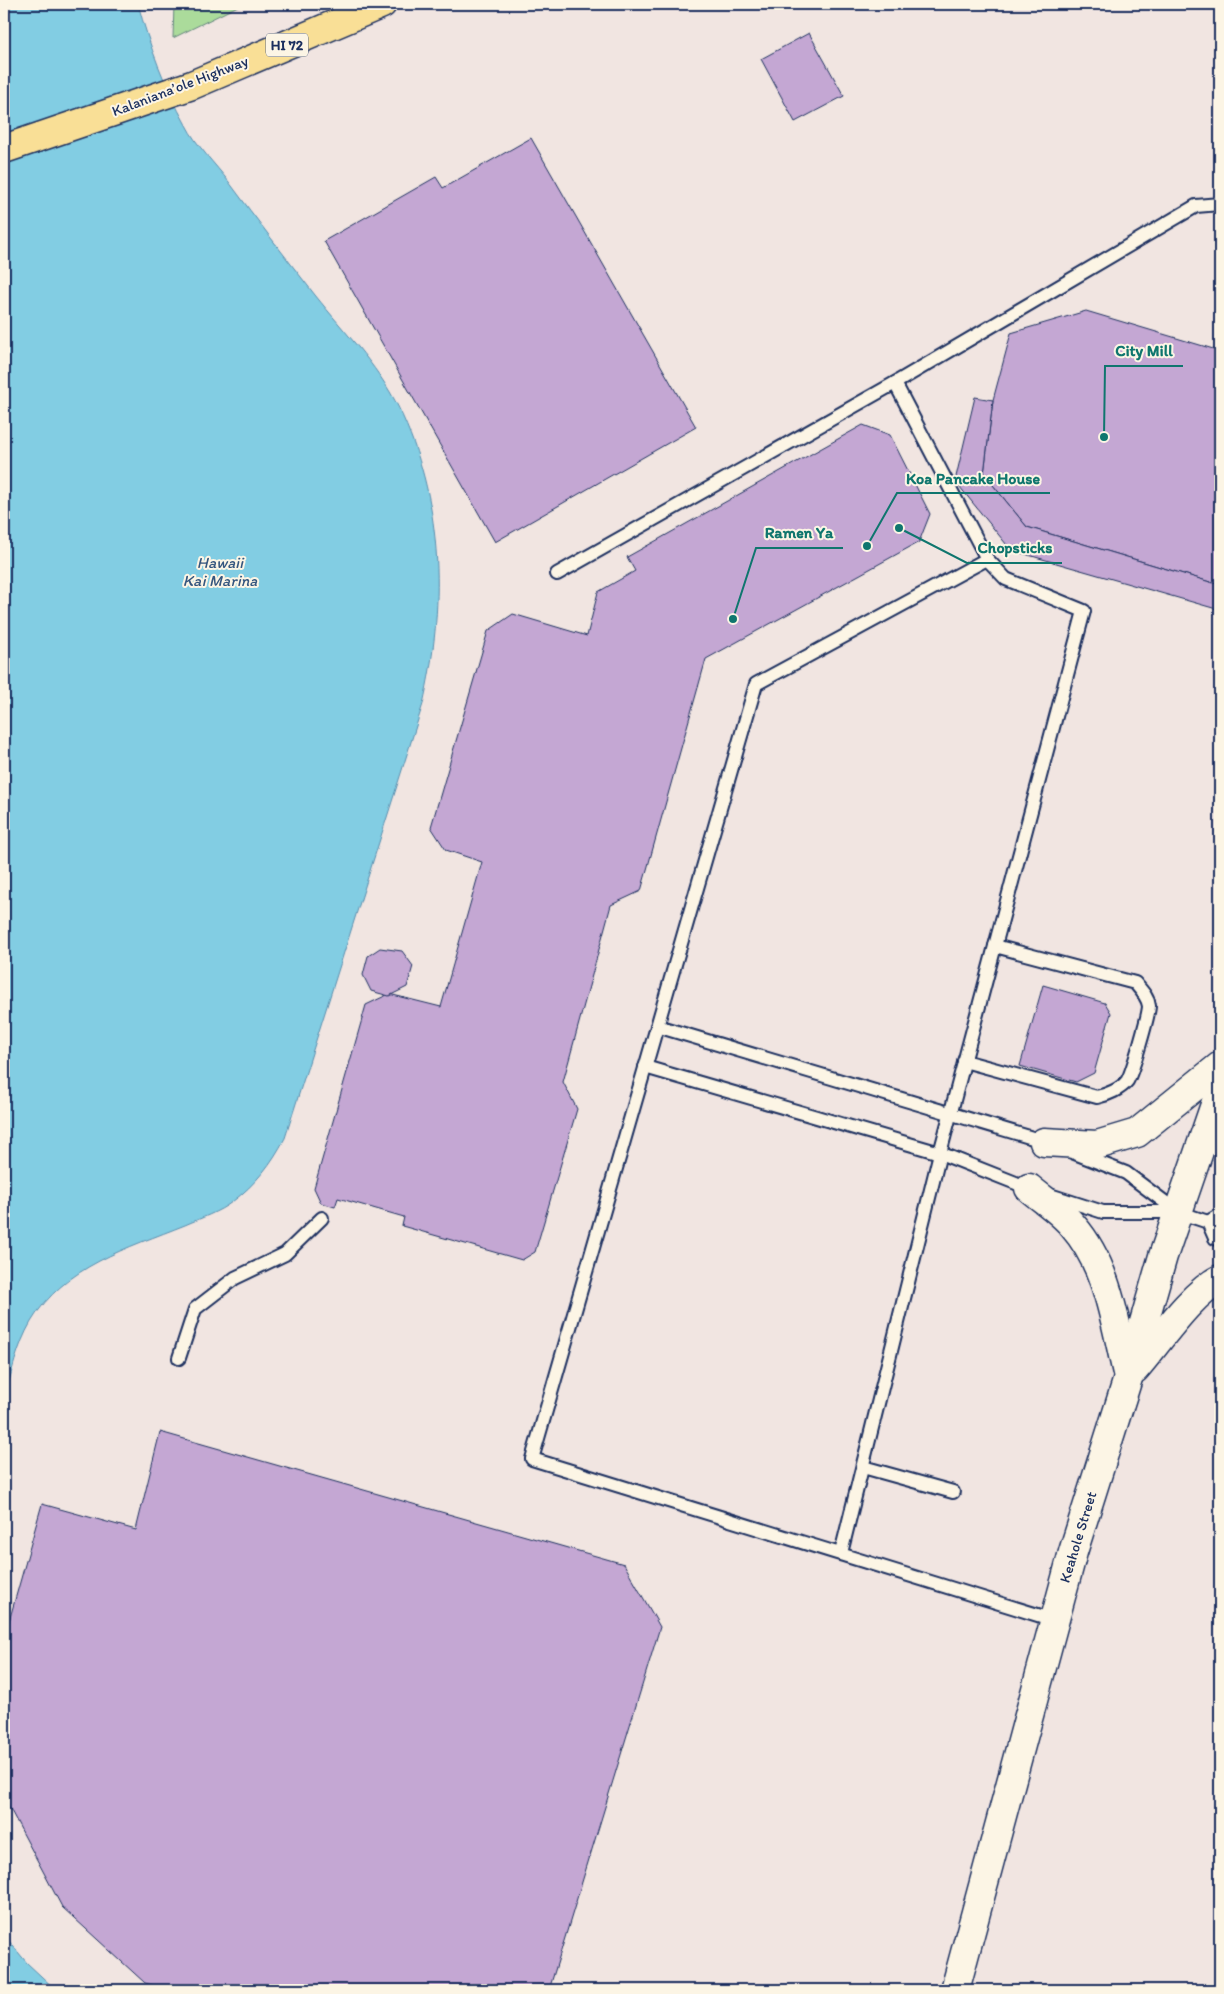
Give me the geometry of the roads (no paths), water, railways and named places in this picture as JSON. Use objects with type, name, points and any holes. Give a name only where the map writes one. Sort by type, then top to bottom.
[{"type":"main road","name":"Kalaniana’ole Highway","points":[[4,149],[192,85],[382,4]]},
{"type":"main road","points":[[1044,1142],[1097,1144],[1136,1133],[1220,1066]]},
{"type":"main road","name":"Keahole Street","points":[[955,1990],[1072,1552],[1128,1378],[1178,1212],[1220,1090]]},
{"type":"main road","points":[[1029,1188],[1072,1224],[1086,1242],[1104,1277],[1128,1378]]},
{"type":"main road","points":[[1128,1378],[1196,1297],[1211,1283],[1220,1279]]},
{"type":"lane","points":[[557,574],[895,383],[1196,206],[1220,204]]},
{"type":"lane","points":[[841,1553],[950,1114],[1084,611],[1006,579],[987,560],[895,383]]},
{"type":"lane","points":[[987,560],[756,684],[532,1459],[1054,1620]]},
{"type":"lane","points":[[964,1061],[1097,1097],[1106,1095],[1128,1081],[1136,1057],[1149,1007],[1146,996],[1135,983],[995,946]]},
{"type":"lane","points":[[657,1026],[1044,1142],[1126,1173],[1178,1212]]},
{"type":"lane","points":[[645,1067],[940,1153],[1029,1188],[1103,1212],[1178,1212],[1208,1222],[1215,1238],[1220,1240]]},
{"type":"lane","points":[[1208,1222],[1220,1215]]},
{"type":"lane","points":[[179,1358],[195,1309],[235,1278],[285,1254],[322,1218]]},
{"type":"lane","points":[[863,1467],[953,1492]]},
{"type":"water","name":"Hawaii Kai Marina","points":[[4,4],[138,4],[158,66],[178,111],[190,132],[315,295],[375,368],[395,400],[417,452],[427,487],[437,559],[437,595],[435,632],[423,704],[285,1138],[263,1173],[249,1188],[227,1206],[210,1215],[99,1261],[61,1286],[45,1303],[26,1331],[15,1360],[4,1401]]},
{"type":"water","points":[[4,1935],[27,1963],[56,1990],[4,1990]]},
{"type":"place","name":"City Mill","points":[[1104,437]]},
{"type":"place","name":"Chopsticks","points":[[899,528]]},
{"type":"place","name":"Koa Pancake House","points":[[867,546]]},
{"type":"place","name":"Ramen Ya","points":[[733,619]]}]
